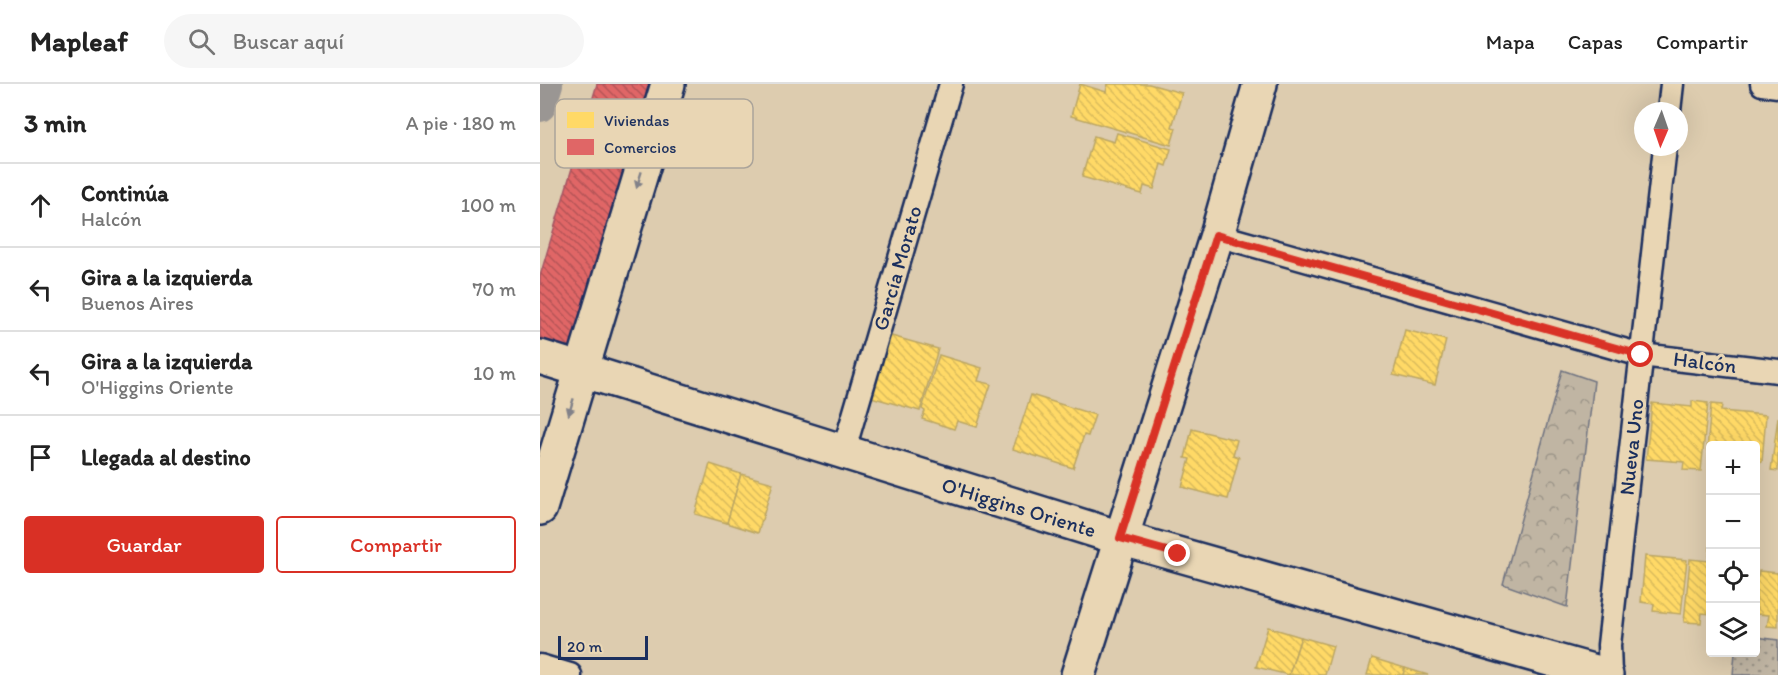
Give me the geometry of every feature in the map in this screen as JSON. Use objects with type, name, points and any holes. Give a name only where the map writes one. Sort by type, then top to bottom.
[{"type":"street","points":[[664,99],[668,84]]},
{"type":"street","name":"García Morato","points":[[843,453],[951,84]]},
{"type":"street","points":[[1078,675],[1216,235],[1260,84]]},
{"type":"street","points":[[1670,102],[1672,84]]},
{"type":"street","points":[[1762,84],[1778,86]]},
{"type":"street","name":"Nueva Uno","points":[[1608,675],[1609,645],[1664,156]]},
{"type":"street","points":[[540,508],[643,168]]},
{"type":"street","name":"Halcón","points":[[1216,235],[1641,355],[1778,371]]},
{"type":"street","name":"O'Higgins Oriente","points":[[540,357],[1120,538],[1608,675]]},
{"type":"street","points":[[540,666],[570,675]]},
{"type":"green space","points":[[1562,370],[1594,381],[1567,607],[1503,584]]},
{"type":"green space","points":[[1760,638],[1778,640],[1778,675],[1733,675],[1735,657],[1760,657]]},
{"type":"building: Viviendas","points":[[1080,84],[1106,92],[1108,84],[1149,84],[1182,93],[1172,127],[1176,128],[1171,145],[1071,116]]},
{"type":"building: Viviendas","points":[[1117,133],[1171,149],[1166,166],[1161,164],[1154,189],[1144,186],[1142,194],[1082,177],[1094,136],[1114,142]]},
{"type":"building: Viviendas","points":[[1405,330],[1446,340],[1435,385],[1393,375]]},
{"type":"building: Viviendas","points":[[888,335],[938,349],[920,411],[871,397]]},
{"type":"building: Viviendas","points":[[939,355],[982,368],[978,381],[991,384],[977,427],[957,421],[954,429],[922,419],[925,411],[922,409]]},
{"type":"building: Viviendas","points":[[1031,395],[1095,415],[1088,436],[1084,435],[1073,468],[1013,449]]},
{"type":"building: Viviendas","points":[[1692,401],[1708,403],[1701,471],[1683,470],[1684,462],[1646,459],[1652,403],[1692,407]]},
{"type":"building: Viviendas","points":[[1711,404],[1722,405],[1721,411],[1766,415],[1762,462],[1760,462],[1760,441],[1708,441]]},
{"type":"building: Viviendas","points":[[1778,417],[1778,471],[1771,470]]},
{"type":"building: Viviendas","points":[[1192,429],[1237,440],[1233,455],[1239,457],[1228,499],[1182,487],[1190,459],[1185,458]]},
{"type":"building: Viviendas","points":[[710,464],[741,474],[727,523],[695,514]]},
{"type":"building: Viviendas","points":[[741,474],[773,483],[758,533],[727,523]]},
{"type":"building: Viviendas","points":[[1645,556],[1687,560],[1681,614],[1653,611],[1654,604],[1641,602]]},
{"type":"building: Viviendas","points":[[1690,559],[1706,561],[1706,614],[1702,613],[1701,623],[1684,622]]},
{"type":"building: Viviendas","points":[[1760,571],[1778,573],[1778,627],[1767,626],[1769,615],[1760,614]]},
{"type":"building: Viviendas","points":[[1268,627],[1301,637],[1289,675],[1256,667]]},
{"type":"building: Viviendas","points":[[1301,637],[1333,646],[1325,675],[1289,675]]},
{"type":"building: Viviendas","points":[[1372,658],[1405,668],[1403,675],[1367,675]]},
{"type":"building: Viviendas","points":[[1405,668],[1428,675],[1403,675]]},
{"type":"building: Comercios","points":[[597,84],[650,84],[646,99],[593,99]]},
{"type":"building: Comercios","points":[[572,168],[625,168],[571,348],[540,339],[540,276]]},
{"type":"waterway","points":[[540,106],[547,84]]},
{"type":"route","points":[[1178,554],[1120,538],[1216,235],[1641,355]]}]
